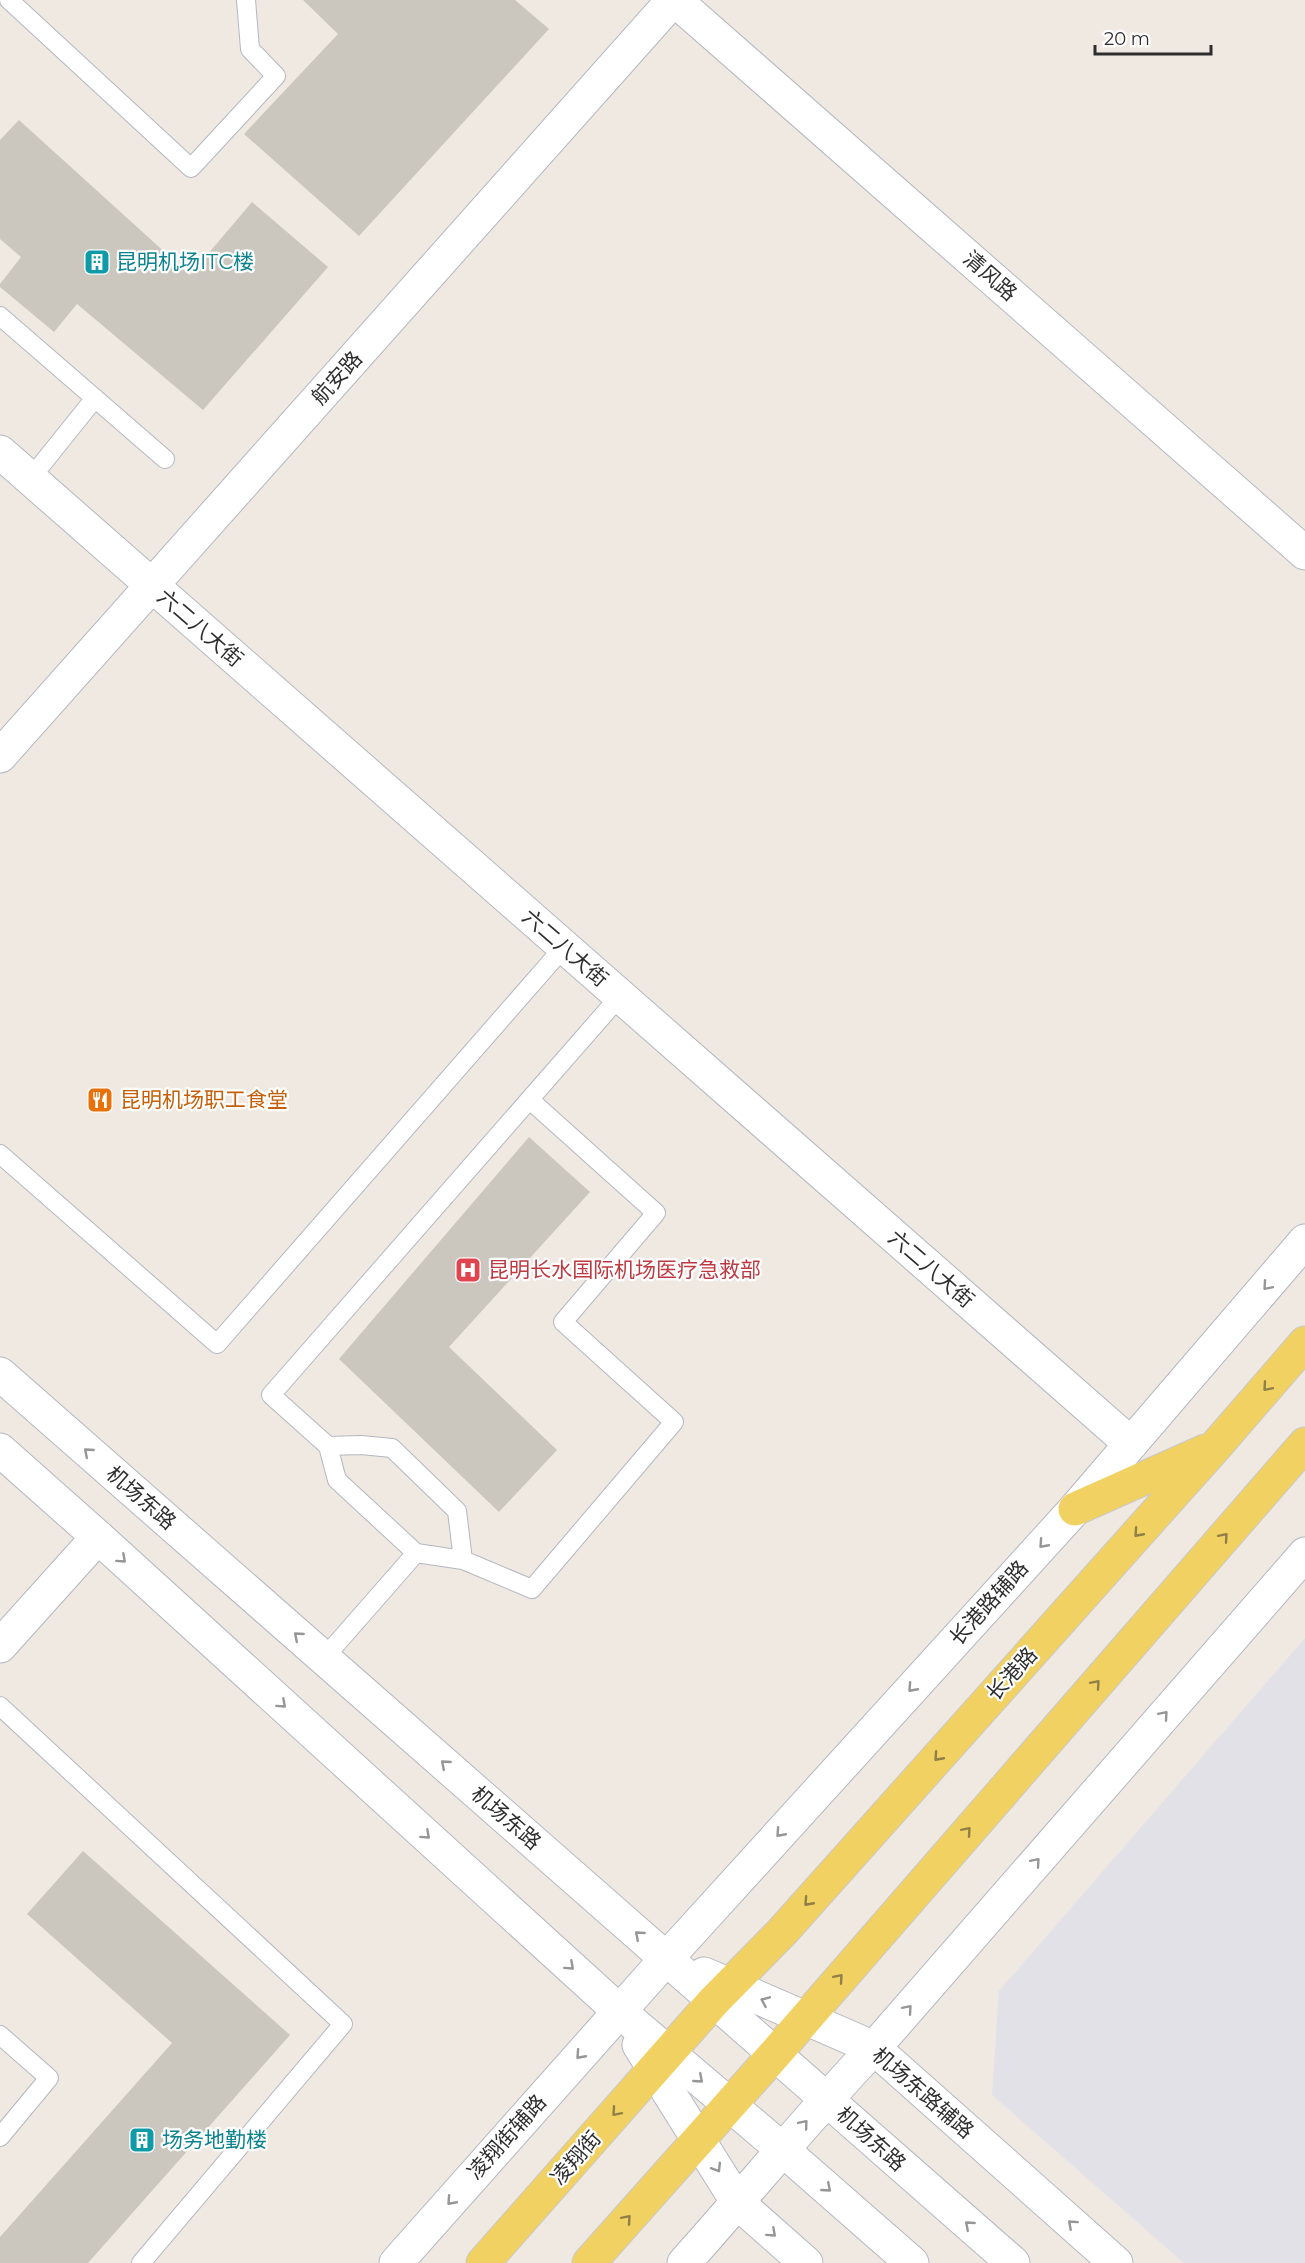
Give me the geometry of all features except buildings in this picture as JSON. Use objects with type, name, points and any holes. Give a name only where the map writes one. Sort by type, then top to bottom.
[{"type":"main road","name":"长港路","points":[[661,2061],[722,1993],[782,1932],[1305,1343]]},
{"type":"main road","points":[[589,2263],[774,2055],[1305,1444]]},
{"type":"main road","points":[[1075,1509],[1215,1447]]},
{"type":"main road","name":"凌翔街","points":[[483,2263],[661,2061]]},
{"type":"street","name":"清风路","points":[[674,0],[1305,553]]},
{"type":"street","name":"航安路","points":[[0,756],[674,0]]},
{"type":"street","name":"六二八大街","points":[[0,452],[1131,1444]]},
{"type":"street","name":"长港路辅路","points":[[619,2012],[1075,1509],[1305,1241]]},
{"type":"street","name":"机场东路","points":[[0,1374],[666,1959]]},
{"type":"street","points":[[0,1450],[98,1536],[619,2012],[661,2061],[699,2138],[738,2203],[806,2263]]},
{"type":"street","points":[[0,1646],[98,1536]]},
{"type":"street","points":[[684,2263],[738,2203],[825,2098],[874,2048],[1305,1554]]},
{"type":"street","name":"机场东路辅路","points":[[666,1959],[722,1993],[805,2018],[874,2048],[1116,2263]]},
{"type":"street","name":"机场东路","points":[[722,1993],[774,2055],[1013,2263]]},
{"type":"street","name":"凌翔街辅路","points":[[396,2263],[619,2012]]},
{"type":"street","points":[[661,2061],[729,2106],[912,2263]]},
{"type":"lane","points":[[9,0],[192,168],[276,76],[250,49],[246,0]]},
{"type":"lane","points":[[0,316],[165,459]]},
{"type":"lane","points":[[30,479],[95,398]]},
{"type":"lane","points":[[0,1154],[217,1344],[564,947]]},
{"type":"lane","points":[[530,1100],[656,1213],[563,1322],[674,1422],[532,1589],[463,1560],[416,1553],[337,1480],[328,1446],[271,1395],[620,996]]},
{"type":"lane","points":[[328,1446],[361,1445],[392,1448],[457,1510],[463,1560]]},
{"type":"lane","points":[[324,1658],[416,1553]]},
{"type":"lane","points":[[0,1706],[344,2024],[141,2263]]},
{"type":"lane","points":[[0,2035],[49,2078],[0,2136]]},
{"type":"shaded area","points":[[1305,1638],[1305,2263],[1184,2263],[992,2095],[999,1991]]},
{"type":"place","name":"昆明机场ITC楼","points":[[97,262]]},
{"type":"place","name":"昆明机场职工食堂","points":[[100,1100]]},
{"type":"place","name":"昆明长水国际机场医疗急救部","points":[[468,1270]]},
{"type":"place","name":"场务地勤楼","points":[[142,2140]]}]
